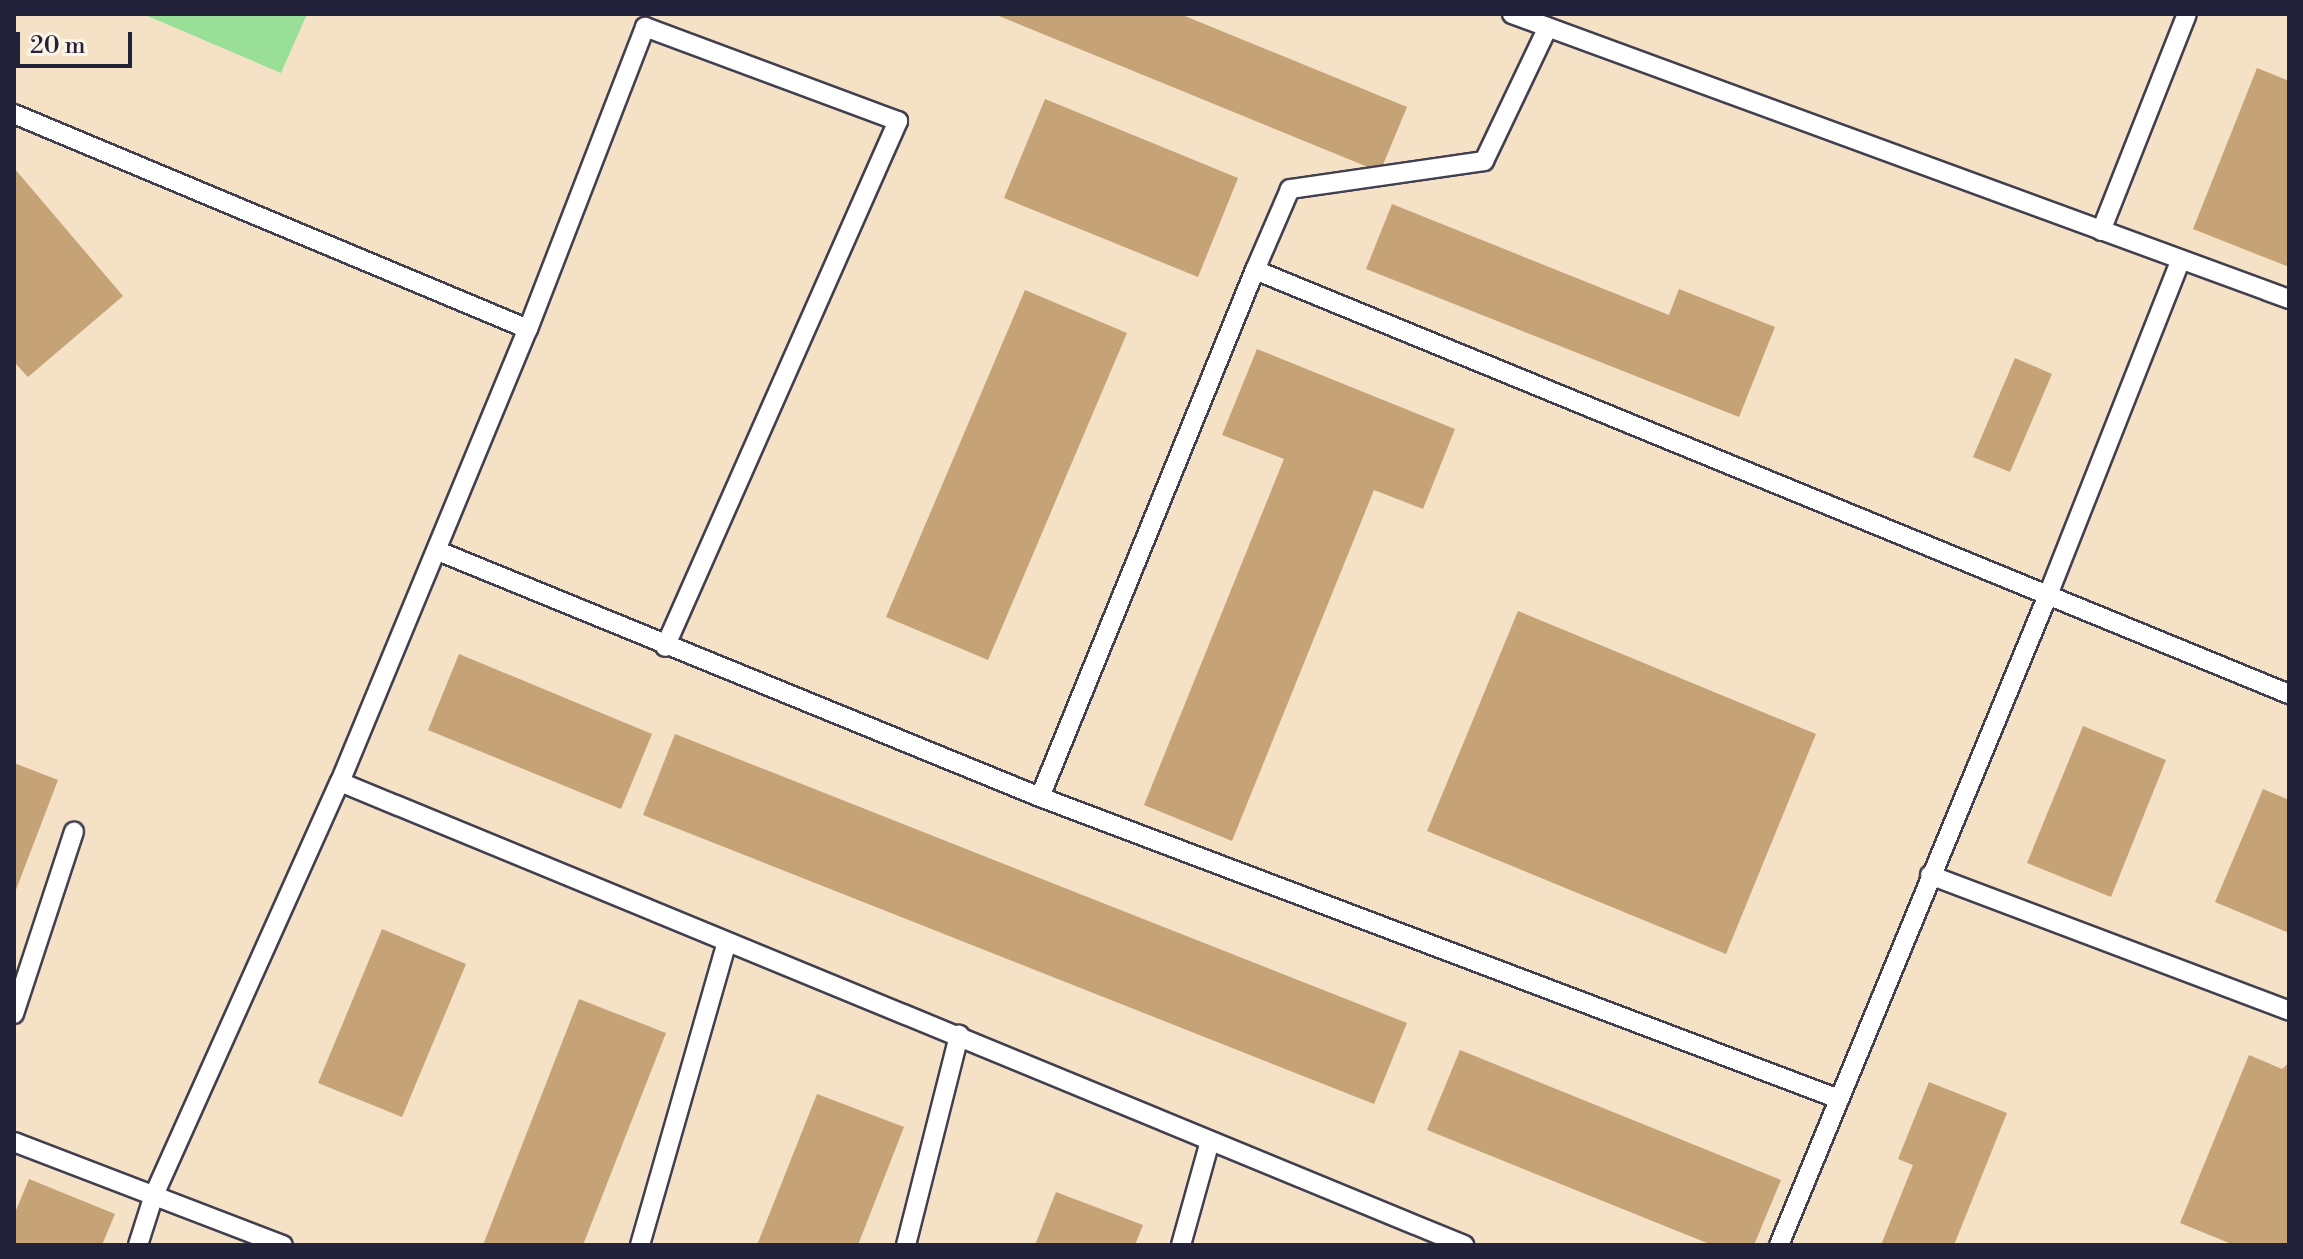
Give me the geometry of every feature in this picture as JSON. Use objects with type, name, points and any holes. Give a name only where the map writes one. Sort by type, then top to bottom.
[{"type":"lane","points":[[1512,14],[2289,299]]},
{"type":"lane","points":[[2101,231],[2187,14]]},
{"type":"lane","points":[[138,1245],[154,1195],[340,782],[438,551],[648,21],[898,121],[665,647]]},
{"type":"lane","points":[[1040,797],[1290,189],[1484,161],[1548,27]]},
{"type":"lane","points":[[14,114],[528,329]]},
{"type":"lane","points":[[1779,1245],[1836,1098],[2048,595],[2180,261]]},
{"type":"lane","points":[[1255,270],[2289,694]]},
{"type":"lane","points":[[438,551],[665,647],[1040,797],[1836,1098]]},
{"type":"lane","points":[[340,782],[959,1035],[1454,1243]]},
{"type":"lane","points":[[14,1014],[74,832]]},
{"type":"lane","points":[[1930,875],[2289,1011]]},
{"type":"lane","points":[[640,1245],[727,942]]},
{"type":"lane","points":[[906,1245],[959,1035]]},
{"type":"lane","points":[[1181,1245],[1210,1141]]},
{"type":"lane","points":[[14,1142],[283,1245]]},
{"type":"green space","points":[[143,14],[307,14],[281,73]]},
{"type":"building","points":[[994,14],[1180,14],[1407,107],[1380,172]]},
{"type":"building","points":[[2257,68],[2289,81],[2289,267],[2193,229]]},
{"type":"building","points":[[1045,99],[1238,178],[1198,277],[1004,198]]},
{"type":"building","points":[[14,168],[123,296],[28,377],[14,362]]},
{"type":"building","points":[[1392,204],[1669,315],[1679,289],[1775,327],[1739,417],[1366,269]]},
{"type":"building","points":[[1025,290],[1127,333],[988,660],[886,617]]},
{"type":"building","points":[[1257,349],[1455,429],[1423,509],[1374,490],[1232,841],[1144,805],[1284,459],[1222,435]]},
{"type":"building","points":[[2015,358],[2052,374],[2010,472],[1973,457]]},
{"type":"building","points":[[1518,611],[1816,734],[1726,954],[1427,831]]},
{"type":"building","points":[[459,654],[652,734],[621,809],[428,730]]},
{"type":"building","points":[[2083,726],[2166,760],[2111,897],[2027,863]]},
{"type":"building","points":[[675,734],[1407,1023],[1374,1104],[643,815]]},
{"type":"building","points":[[14,763],[58,780],[14,895]]},
{"type":"building","points":[[2263,789],[2289,800],[2289,933],[2215,902]]},
{"type":"building","points":[[382,929],[466,964],[402,1117],[318,1083]]},
{"type":"building","points":[[579,999],[666,1033],[583,1245],[483,1245]]},
{"type":"building","points":[[1460,1050],[1781,1180],[1754,1245],[1712,1245],[1427,1130]]},
{"type":"building","points":[[2249,1055],[2282,1069],[2289,1063],[2289,1245],[2234,1245],[2180,1223]]},
{"type":"building","points":[[1929,1082],[2007,1113],[1954,1245],[1881,1245],[1913,1165],[1898,1159]]},
{"type":"building","points":[[817,1094],[904,1127],[858,1245],[757,1245]]},
{"type":"building","points":[[29,1179],[115,1214],[102,1245],[14,1245],[14,1215]]},
{"type":"building","points":[[1056,1192],[1143,1225],[1135,1245],[1035,1245]]}]
